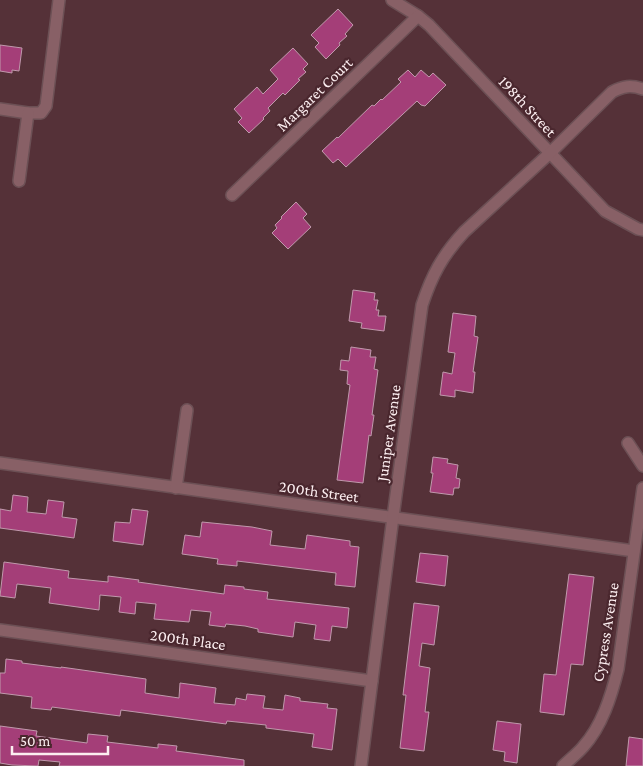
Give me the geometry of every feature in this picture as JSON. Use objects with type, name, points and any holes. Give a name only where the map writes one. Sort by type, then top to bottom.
[{"type":"street","points":[[0,109],[40,113],[46,106],[60,0]]},
{"type":"street","name":"198th Street","points":[[392,0],[429,25],[605,211],[643,230]]},
{"type":"street","name":"Margaret Court","points":[[232,195],[418,16]]},
{"type":"street","name":"Juniper Avenue","points":[[361,766],[422,305],[429,284],[442,259],[464,232],[550,153],[612,92],[622,87],[635,86],[643,89]]},
{"type":"street","points":[[19,181],[28,113]]},
{"type":"street","points":[[176,488],[187,410]]},
{"type":"street","points":[[628,443],[643,466]]},
{"type":"street","name":"200th Street","points":[[0,463],[634,552]]},
{"type":"street","name":"Cypress Avenue","points":[[563,766],[583,747],[597,728],[610,698],[618,669],[643,488]]},
{"type":"street","name":"200th Place","points":[[0,630],[372,680]]},
{"type":"building","points":[[338,9],[353,25],[345,34],[347,36],[339,43],[340,45],[326,59],[315,47],[319,43],[311,35]]},
{"type":"building","points":[[0,45],[22,48],[19,71],[12,70],[12,73],[0,71]]},
{"type":"building","points":[[293,48],[308,64],[303,69],[306,72],[285,95],[283,93],[268,108],[270,111],[264,119],[249,133],[238,122],[242,118],[234,109],[257,87],[263,94],[278,79],[270,70]]},
{"type":"building","points":[[408,70],[415,77],[421,70],[429,77],[433,73],[446,85],[425,106],[417,101],[346,167],[338,159],[333,163],[322,151],[372,105],[374,106],[382,100],[401,82],[398,79]]},
{"type":"building","points":[[296,202],[307,214],[303,218],[311,227],[288,249],[272,233],[277,228],[275,225],[281,217]]},
{"type":"building","points":[[353,290],[375,293],[374,300],[378,300],[376,310],[379,310],[378,316],[386,316],[384,331],[361,328],[362,323],[349,321]]},
{"type":"building","points":[[453,313],[476,316],[474,336],[478,337],[473,372],[475,372],[473,393],[455,390],[455,397],[440,395],[443,372],[452,374],[455,353],[448,352]]},
{"type":"building","points":[[351,347],[371,350],[370,357],[376,357],[374,369],[378,370],[372,415],[374,415],[371,436],[369,435],[363,483],[337,480],[350,385],[347,384],[348,371],[340,370],[341,360],[349,361]]},
{"type":"building","points":[[433,457],[448,459],[447,463],[458,465],[456,478],[460,479],[459,488],[454,488],[453,495],[430,492]]},
{"type":"building","points":[[13,495],[28,497],[27,512],[46,514],[48,500],[64,502],[62,517],[77,519],[74,538],[0,528],[0,509],[11,511]]},
{"type":"building","points":[[132,509],[148,511],[143,545],[113,541],[115,522],[130,523]]},
{"type":"building","points":[[202,522],[272,531],[270,545],[305,549],[307,535],[350,541],[350,546],[359,547],[355,587],[335,585],[336,573],[237,561],[237,566],[217,564],[218,559],[182,554],[185,535],[200,537]]},
{"type":"building","points":[[420,553],[448,556],[445,586],[416,582]]},
{"type":"building","points":[[4,562],[69,571],[68,578],[108,582],[108,576],[224,594],[225,585],[244,587],[244,589],[268,592],[267,599],[349,608],[347,628],[332,626],[330,641],[314,639],[316,625],[295,622],[293,637],[258,632],[258,629],[245,626],[226,624],[225,627],[209,625],[211,612],[191,610],[189,622],[154,619],[156,604],[136,602],[135,614],[119,612],[121,597],[100,595],[99,610],[49,603],[51,588],[17,584],[15,598],[0,596]]},
{"type":"building","points":[[569,574],[594,577],[583,665],[571,664],[564,715],[540,712],[544,674],[556,675]]},
{"type":"building","points":[[414,603],[439,606],[434,645],[422,643],[419,666],[430,668],[425,712],[429,712],[424,751],[400,748],[406,695],[403,695]]},
{"type":"building","points":[[6,659],[22,661],[22,663],[146,679],[145,693],[179,698],[180,683],[216,688],[214,703],[235,705],[236,698],[246,700],[247,694],[265,696],[263,708],[283,710],[285,695],[300,698],[300,701],[328,704],[327,708],[337,709],[332,750],[312,747],[314,734],[266,728],[266,725],[227,721],[226,724],[121,710],[120,716],[52,707],[51,710],[31,708],[32,697],[0,693],[0,673],[5,673]]},
{"type":"building","points":[[497,721],[521,724],[517,763],[504,761],[505,752],[493,750]]},
{"type":"building","points":[[0,726],[37,731],[36,736],[87,743],[88,734],[108,736],[107,742],[158,748],[158,744],[177,746],[176,751],[244,760],[244,766],[59,766],[60,762],[39,760],[38,766],[12,765],[0,763]]},
{"type":"building","points":[[629,737],[643,739],[643,766],[626,766]]}]
